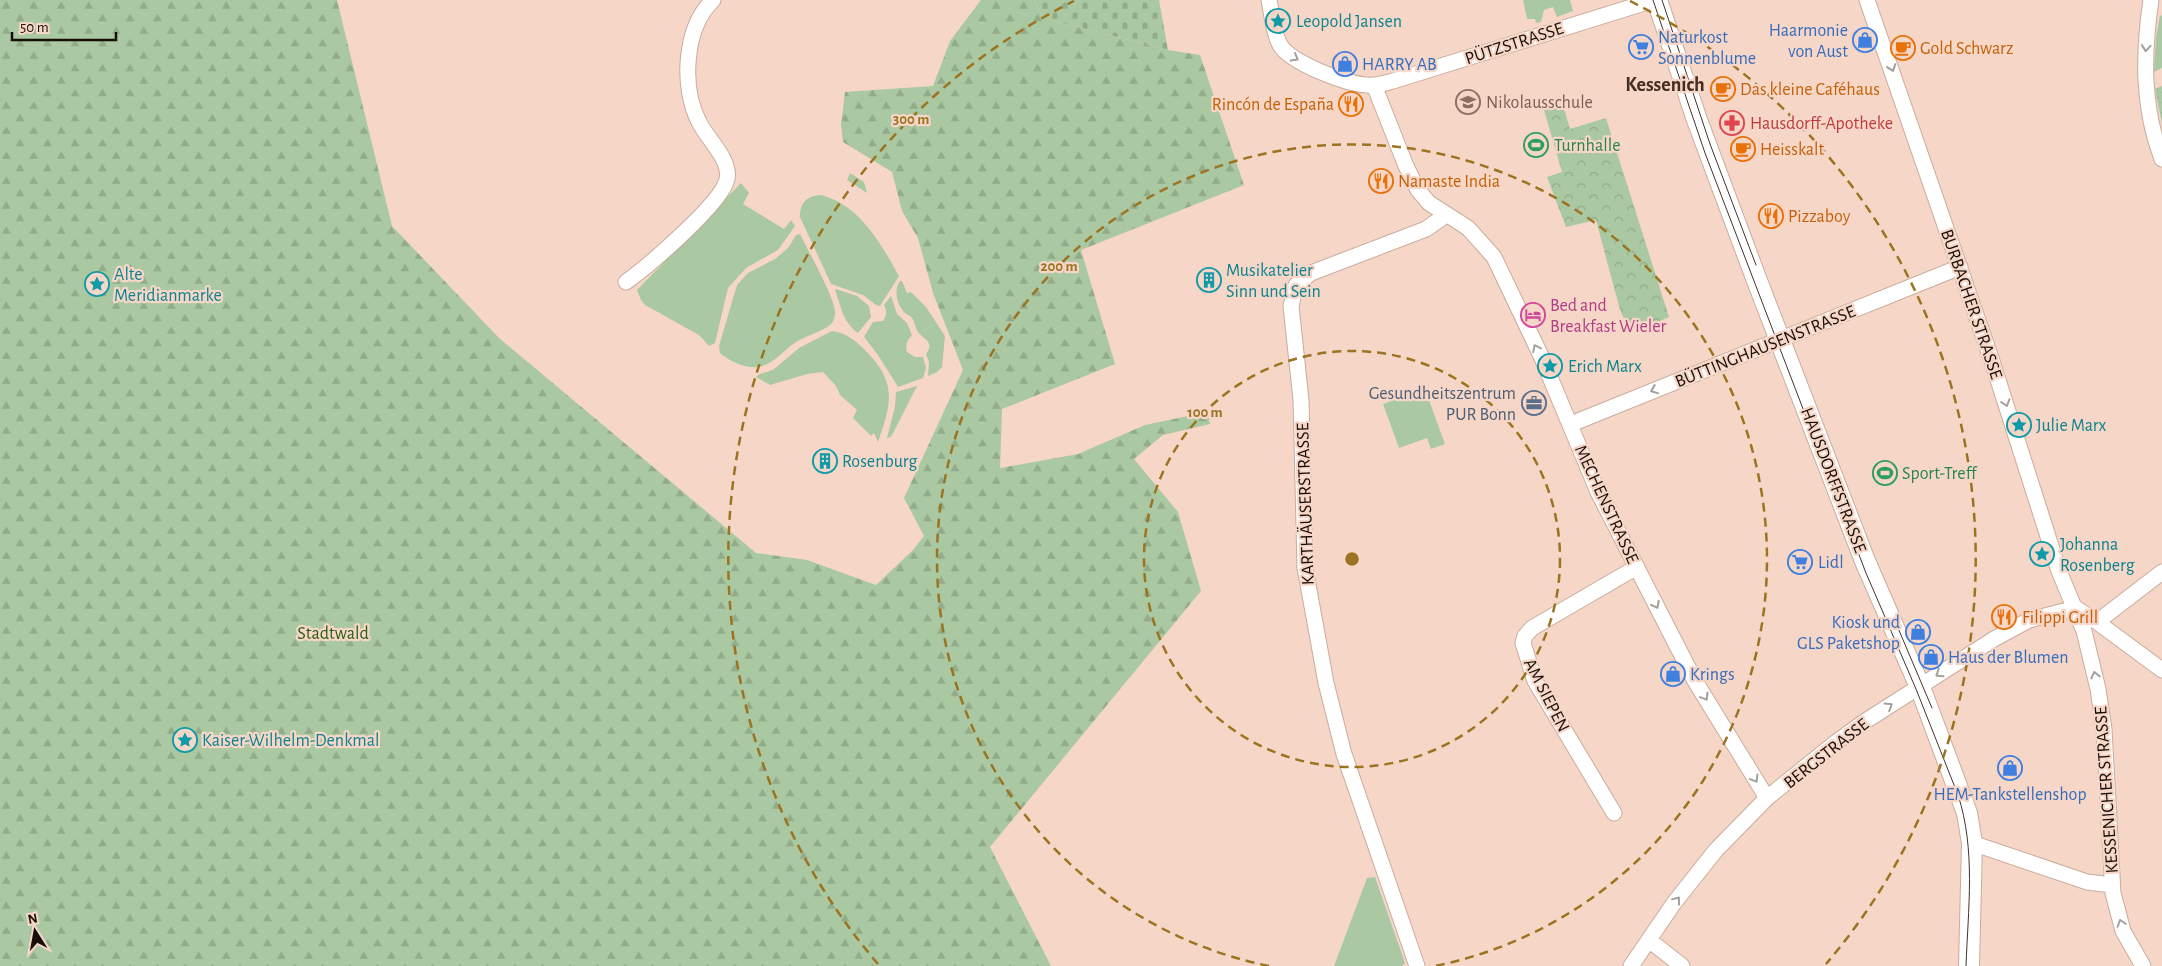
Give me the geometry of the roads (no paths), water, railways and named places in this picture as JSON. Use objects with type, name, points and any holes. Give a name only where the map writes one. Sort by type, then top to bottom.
[{"type":"main road","name":"HAUSDORFFSTRASSE","points":[[1655,0],[1710,154],[1865,561],[1920,687],[1961,795],[1972,843],[1969,966]]},
{"type":"street","points":[[626,282],[649,265],[684,231],[719,195],[727,181],[724,161],[698,120],[693,108],[689,84],[689,53],[693,36],[699,21],[713,0]]},
{"type":"street","name":"PÜTZSTRASSE","points":[[1269,0],[1276,34],[1286,52],[1304,63],[1348,83],[1374,85],[1393,81],[1655,0]]},
{"type":"street","name":"BURBACHER STRASSE","points":[[1867,0],[1992,361],[2060,571],[2076,608]]},
{"type":"street","points":[[2151,0],[2144,66],[2145,81],[2154,138],[2162,159]]},
{"type":"street","name":"MECHENSTRASSE","points":[[1374,85],[1412,180],[1429,203],[1468,228],[1494,257],[1571,424],[1598,492],[1636,568],[1695,681],[1767,798]]},
{"type":"street","name":"KARTHÄUSERSTRASSE","points":[[1417,966],[1344,754],[1326,683],[1311,605],[1305,568],[1303,538],[1301,400],[1291,306],[1296,285],[1311,273],[1426,229],[1446,215]]},
{"type":"street","name":"BÜTTINGHAUSENSTRASSE","points":[[1571,424],[1960,267]]},
{"type":"street","name":"AM SIEPEN","points":[[1614,813],[1535,681],[1523,643],[1525,636],[1532,628],[1636,568]]},
{"type":"street","points":[[2098,622],[2162,572]]},
{"type":"street","points":[[2076,608],[2098,622],[2162,670]]},
{"type":"street","name":"BERGSTRASSE","points":[[1631,966],[1674,903],[1716,850],[1767,798],[1864,722],[1994,639],[2028,620],[2076,608]]},
{"type":"street","name":"KESSENICHER STRASSE","points":[[2076,608],[2088,644],[2102,711],[2108,777],[2112,885],[2123,931],[2143,966]]},
{"type":"street","name":"KESSENICHER STRASSE","points":[[1972,843],[2087,882],[2112,885]]},
{"type":"street","points":[[1649,940],[1682,966]]},
{"type":"tram line","points":[[1653,0],[1705,153],[1866,573],[1916,689],[1958,795],[1964,816],[1969,858],[1970,880],[1966,966]]},
{"type":"tram line","points":[[1662,0],[1710,144],[1756,265]]},
{"type":"tram line","points":[[1898,628],[1932,708]]},
{"type":"place","name":"Leopold Jansen","points":[[1278,21]]},
{"type":"place","name":"Haarmonie von Aust","points":[[1865,40]]},
{"type":"place","name":"Naturkost Sonnenblume","points":[[1641,47]]},
{"type":"place","name":"Gold Schwarz","points":[[1903,48]]},
{"type":"place","name":"HARRY AB","points":[[1345,64]]},
{"type":"place","name":"Das kleine Caféhaus","points":[[1723,89]]},
{"type":"place","name":"Nikolausschule","points":[[1468,102]]},
{"type":"place","name":"Rincón de España","points":[[1351,104]]},
{"type":"place","name":"Hausdorff-Apotheke","points":[[1732,123]]},
{"type":"place","name":"Turnhalle","points":[[1536,145]]},
{"type":"place","name":"Heisskalt","points":[[1743,149]]},
{"type":"place","name":"Namaste India","points":[[1381,181]]},
{"type":"place","name":"Pizzaboy","points":[[1771,216]]},
{"type":"place","name":"Musikatelier Sinn und Sein","points":[[1209,280]]},
{"type":"place","name":"Alte Meridianmarke","points":[[97,284]]},
{"type":"place","name":"Bed and Breakfast Wieler","points":[[1533,315]]},
{"type":"place","name":"Erich Marx","points":[[1550,366]]},
{"type":"place","name":"Gesundheitszentrum PUR Bonn","points":[[1534,403]]},
{"type":"place","name":"Julie Marx","points":[[2019,425]]},
{"type":"place","name":"Rosenburg","points":[[825,461]]},
{"type":"place","name":"Sport-Treff","points":[[1885,473]]},
{"type":"place","name":"Johanna Rosenberg","points":[[2042,554]]},
{"type":"place","name":"Lidl","points":[[1800,562]]},
{"type":"place","name":"Filippi Grill","points":[[2004,617]]},
{"type":"place","name":"Kiosk und GLS Paketshop","points":[[1918,632]]},
{"type":"place","name":"Haus der Blumen","points":[[1931,657]]},
{"type":"place","name":"Krings","points":[[1673,674]]},
{"type":"place","name":"Kaiser-Wilhelm-Denkmal","points":[[185,740]]},
{"type":"place","name":"HEM-Tankstellenshop","points":[[2010,768]]},
{"type":"district","name":"Kessenich","points":[[1665,84]]},
{"type":"park label","name":"Stadtwald","points":[[333,633]]}]
